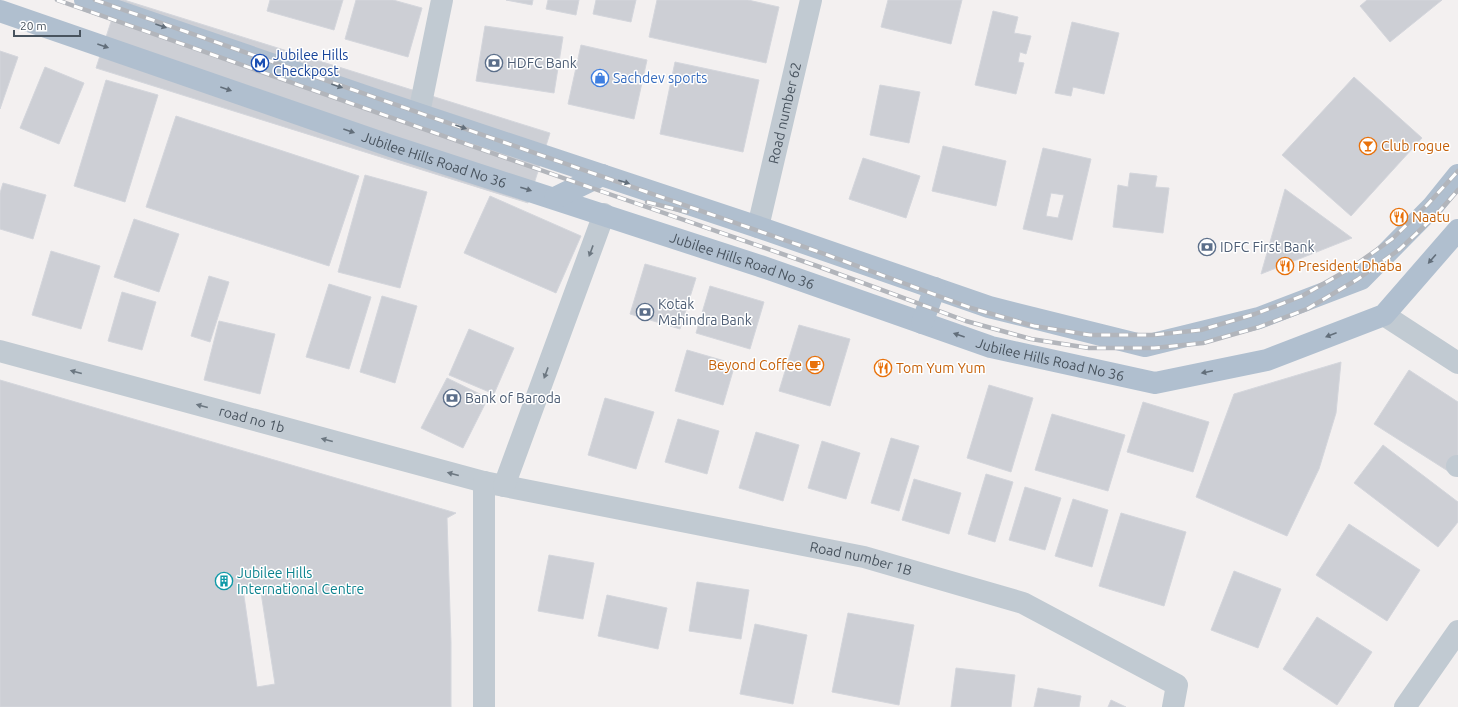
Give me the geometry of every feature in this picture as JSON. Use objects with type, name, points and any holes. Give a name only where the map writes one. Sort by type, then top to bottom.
[{"type":"main road","points":[[85,0],[374,99],[758,226],[989,307],[1145,346],[1259,318],[1361,279],[1433,206],[1458,175]]},
{"type":"main road","name":"Jubilee Hills Road No 36","points":[[0,11],[384,143],[760,266],[992,347],[1155,383],[1267,360],[1384,315],[1458,230]]},
{"type":"main road","points":[[555,198],[602,175]]},
{"type":"main road","points":[[922,323],[935,288]]},
{"type":"street","points":[[419,113],[442,0]]},
{"type":"street","name":"Road number 62","points":[[758,226],[811,0]]},
{"type":"street","points":[[484,707],[494,484],[604,214]]},
{"type":"street","points":[[1384,315],[1458,363]]},
{"type":"street","name":"road no 1b","points":[[0,351],[494,484]]},
{"type":"street","name":"Road number 1B","points":[[494,484],[864,558],[1023,603],[1177,685],[1173,707]]},
{"type":"street","points":[[1405,707],[1458,631]]},
{"type":"building","points":[[118,0],[124,0],[550,133],[528,203],[96,68]]},
{"type":"building","points":[[270,0],[343,0],[334,30],[267,11]]},
{"type":"building","points":[[356,0],[393,0],[422,8],[408,57],[345,39]]},
{"type":"building","points":[[506,0],[533,0],[532,5]]},
{"type":"building","points":[[548,0],[579,0],[576,15],[546,9]]},
{"type":"building","points":[[596,0],[636,0],[631,22],[593,14]]},
{"type":"building","points":[[657,0],[748,0],[779,7],[766,63],[649,37]]},
{"type":"building","points":[[888,0],[962,0],[951,44],[881,27]]},
{"type":"building","points":[[1367,0],[1442,0],[1390,42],[1360,6]]},
{"type":"building","points":[[993,11],[1018,17],[1014,33],[1031,36],[1026,54],[1020,52],[1018,62],[1024,63],[1016,94],[975,85]]},
{"type":"building","points":[[1072,22],[1119,33],[1104,94],[1073,87],[1071,96],[1055,93]]},
{"type":"building","points":[[485,26],[563,37],[554,93],[476,81]]},
{"type":"building","points":[[581,45],[647,60],[634,119],[568,104]]},
{"type":"building","points":[[0,51],[18,57],[0,109]]},
{"type":"building","points":[[675,62],[759,80],[743,152],[660,134]]},
{"type":"building","points":[[45,67],[84,83],[59,144],[20,128]]},
{"type":"building","points":[[1354,77],[1422,138],[1351,216],[1282,155]]},
{"type":"building","points":[[106,80],[158,95],[125,202],[74,186]]},
{"type":"building","points":[[880,85],[920,92],[909,143],[870,135]]},
{"type":"building","points":[[176,116],[359,176],[329,266],[146,207]]},
{"type":"building","points":[[943,146],[1006,161],[996,206],[932,191]]},
{"type":"building","points":[[1043,148],[1091,159],[1072,240],[1023,229]],"holes":[[[1051,193],[1064,195],[1058,218],[1046,216]]]},
{"type":"building","points":[[863,158],[920,176],[906,218],[849,199]]},
{"type":"building","points":[[1130,173],[1157,176],[1155,187],[1169,188],[1163,233],[1113,227],[1118,185],[1128,187]]},
{"type":"building","points":[[365,175],[427,192],[400,288],[338,272]]},
{"type":"building","points":[[3,183],[46,195],[33,239],[0,229],[0,193]]},
{"type":"building","points":[[1285,189],[1352,238],[1261,274]]},
{"type":"building","points":[[490,196],[581,236],[556,293],[464,253]]},
{"type":"building","points":[[134,219],[179,234],[159,292],[114,277]]},
{"type":"building","points":[[51,251],[100,266],[81,329],[32,315]]},
{"type":"building","points":[[645,264],[696,278],[680,329],[630,314]]},
{"type":"building","points":[[209,276],[229,282],[210,342],[191,336]]},
{"type":"building","points":[[329,284],[371,297],[349,369],[306,357]]},
{"type":"building","points":[[710,286],[764,302],[750,349],[696,333]]},
{"type":"building","points":[[122,292],[156,302],[142,350],[108,341]]},
{"type":"building","points":[[382,296],[417,306],[395,383],[360,372]]},
{"type":"building","points":[[219,321],[275,334],[260,394],[204,380]]},
{"type":"building","name":"Beyond Coffee","points":[[799,325],[850,339],[830,406],[779,391]]},
{"type":"building","points":[[469,329],[514,348],[494,394],[449,375]]},
{"type":"building","points":[[687,350],[735,364],[723,405],[675,391]]},
{"type":"building","points":[[1341,362],[1336,413],[1319,469],[1287,536],[1196,497],[1234,394]]},
{"type":"building","points":[[1409,370],[1458,402],[1458,462],[1451,473],[1374,424]]},
{"type":"building","points":[[447,378],[488,398],[463,448],[421,428]]},
{"type":"building","name":"Jubilee Hills International Centre","points":[[0,380],[456,513],[447,518],[451,643],[451,707],[0,707]]},
{"type":"building","points":[[989,385],[1033,398],[1011,472],[967,458]]},
{"type":"building","points":[[605,398],[654,412],[636,469],[588,455]]},
{"type":"building","points":[[1143,402],[1209,422],[1193,472],[1127,452]]},
{"type":"building","points":[[1052,414],[1125,435],[1108,491],[1035,470]]},
{"type":"building","points":[[678,419],[719,431],[707,474],[665,462]]},
{"type":"building","points":[[756,432],[799,445],[783,501],[739,488]]},
{"type":"building","points":[[891,438],[919,446],[899,511],[871,503]]},
{"type":"building","points":[[822,441],[860,453],[846,499],[808,488]]},
{"type":"building","points":[[1383,445],[1458,502],[1458,522],[1438,547],[1354,483]]},
{"type":"building","points":[[986,474],[1013,482],[995,542],[968,534]]},
{"type":"building","points":[[914,479],[961,493],[949,534],[902,520]]},
{"type":"building","points":[[1025,487],[1061,498],[1045,550],[1009,540]]},
{"type":"building","points":[[1073,499],[1108,510],[1092,567],[1055,556]]},
{"type":"building","points":[[1121,513],[1186,532],[1164,606],[1099,586]]},
{"type":"building","points":[[1349,524],[1420,570],[1387,621],[1316,575]]},
{"type":"building","points":[[549,555],[594,563],[583,619],[538,611]]},
{"type":"building","points":[[1234,571],[1281,589],[1258,648],[1211,630]]},
{"type":"building","points":[[697,582],[749,590],[741,639],[689,631]]},
{"type":"building","points":[[260,586],[275,684],[257,687],[243,589]]},
{"type":"building","points":[[607,595],[667,608],[658,649],[598,636]]},
{"type":"building","points":[[848,613],[914,625],[899,705],[832,692]]},
{"type":"building","points":[[1317,617],[1372,652],[1337,705],[1283,669]]},
{"type":"building","points":[[755,624],[807,635],[793,704],[740,694]]},
{"type":"building","points":[[956,668],[1015,675],[1011,707],[951,707]]},
{"type":"building","points":[[1038,688],[1081,696],[1079,707],[1034,707]]},
{"type":"building","points":[[1111,700],[1126,707],[1108,707]]},
{"type":"railway","points":[[57,0],[817,266],[966,321],[1031,339],[1089,348],[1154,348],[1203,343],[1259,327],[1307,309],[1358,279],[1400,249],[1436,215],[1458,190]]},
{"type":"railway","points":[[95,0],[822,253],[971,308],[1034,326],[1090,335],[1153,335],[1201,330],[1255,314],[1302,296],[1351,268],[1392,239],[1427,205],[1458,171]]},
{"type":"railway","points":[[647,202],[687,212]]},
{"type":"place","name":"Jubilee Hills Checkpost","points":[[260,63]]},
{"type":"place","name":"HDFC Bank","points":[[494,63]]},
{"type":"place","name":"Sachdev sports","points":[[600,78]]},
{"type":"place","name":"Club rogue","points":[[1368,146]]},
{"type":"place","name":"Naatu","points":[[1399,217]]},
{"type":"place","name":"IDFC First Bank","points":[[1207,247]]},
{"type":"place","name":"President Dhaba","points":[[1285,266]]},
{"type":"place","name":"Kotak Mahindra Bank","points":[[645,312]]},
{"type":"place","name":"Beyond Coffee","points":[[815,365]]},
{"type":"place","name":"Tom Yum Yum","points":[[883,368]]},
{"type":"place","name":"Bank of Baroda","points":[[452,398]]},
{"type":"place","name":"Jubilee Hills International Centre","points":[[224,581]]}]
